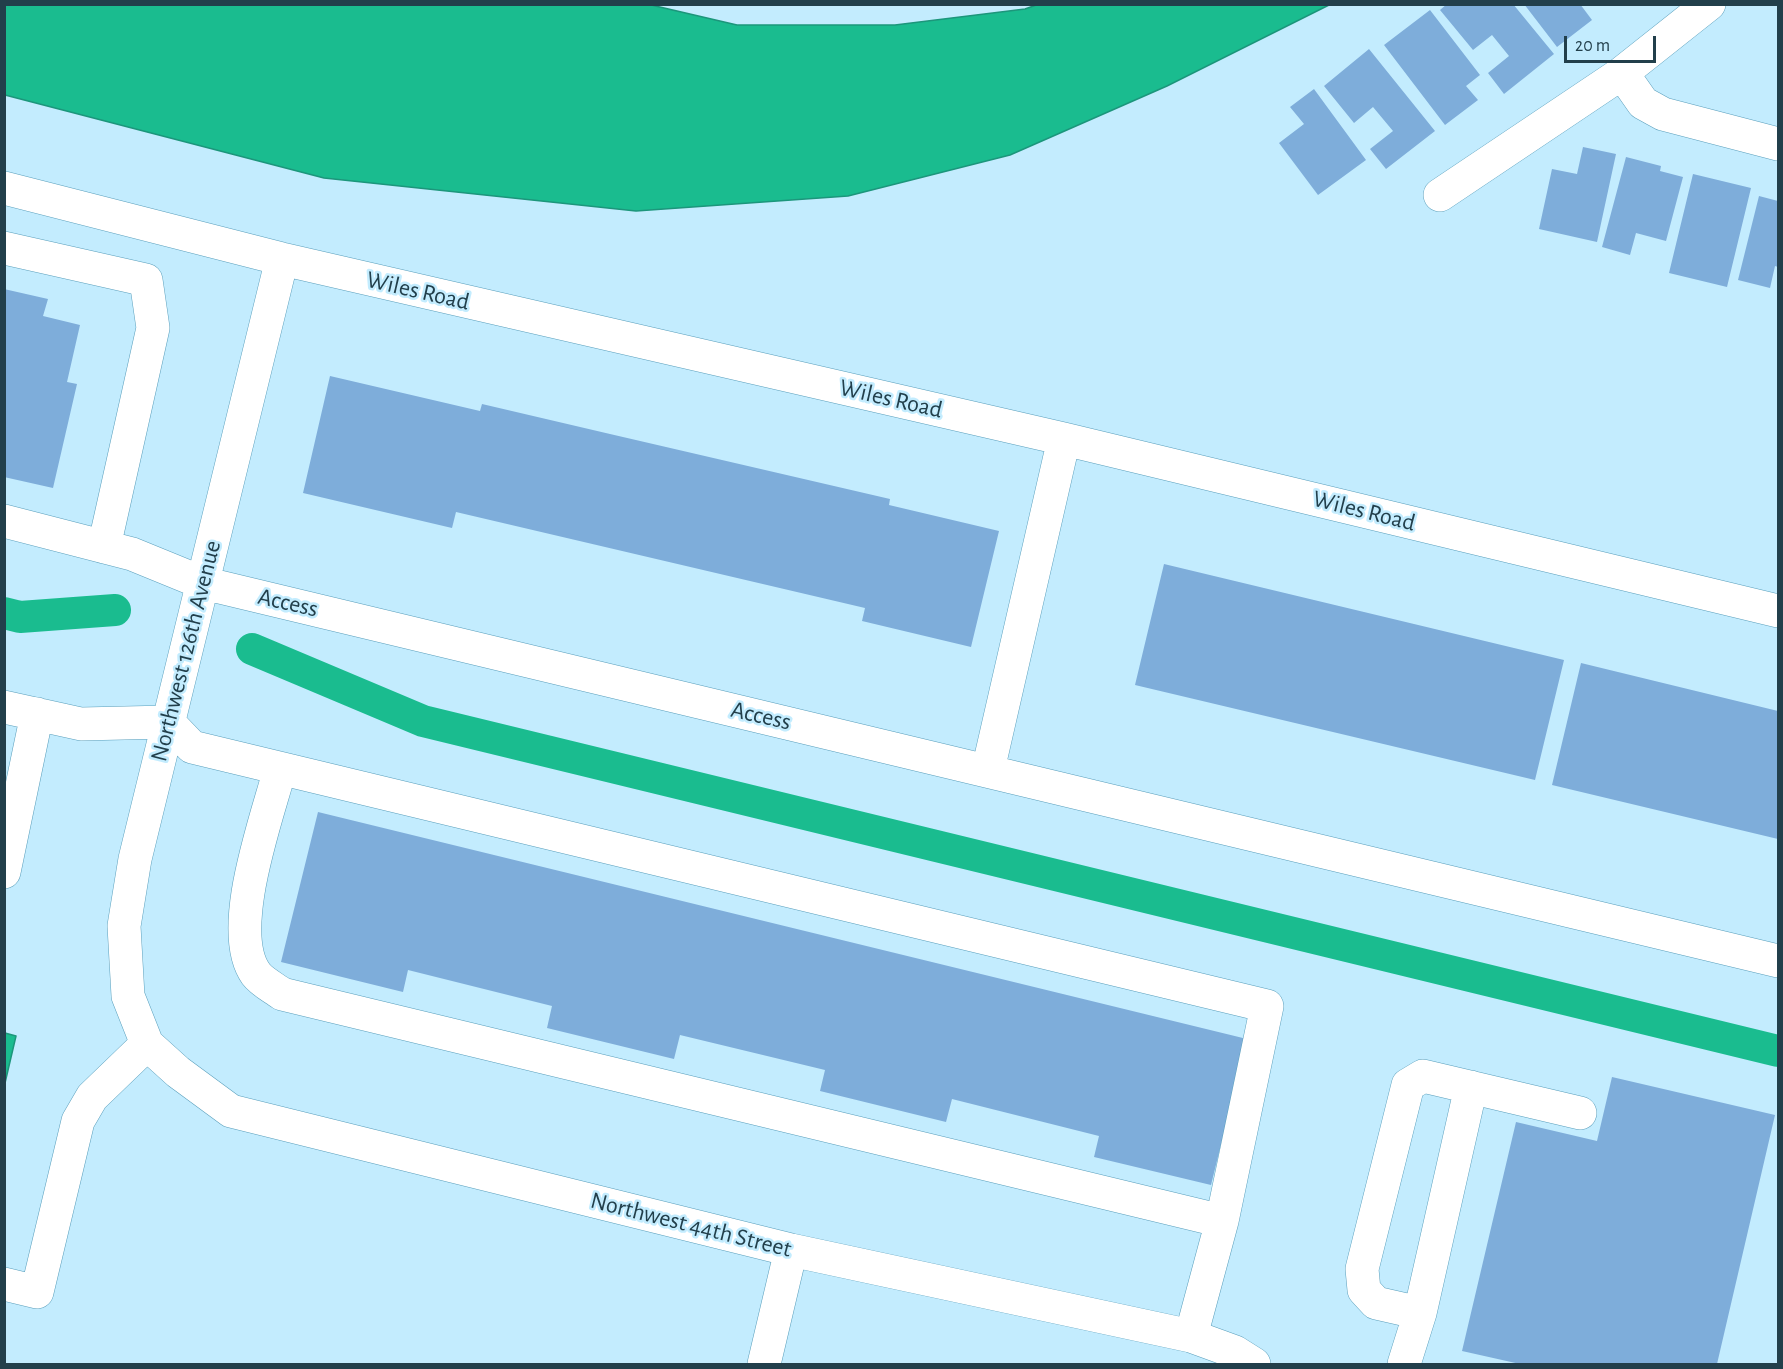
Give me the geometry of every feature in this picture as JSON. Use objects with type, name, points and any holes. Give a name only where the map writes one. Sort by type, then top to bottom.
[{"type":"street","points":[[1440,195],[1623,73],[1709,4]]},
{"type":"street","points":[[1623,73],[1643,103],[1663,114],[1779,144]]},
{"type":"street","name":"Wiles Road","points":[[4,188],[282,259],[1064,439],[1779,611]]},
{"type":"street","points":[[4,248],[146,280],[153,328],[104,547]]},
{"type":"street","name":"Northwest 126th Avenue","points":[[147,1044],[128,996],[124,926],[135,859],[282,259]]},
{"type":"street","points":[[988,770],[1064,439]]},
{"type":"street","name":"Access","points":[[4,521],[132,554],[203,583],[1779,961]]},
{"type":"street","points":[[4,707],[81,724],[168,722],[192,747],[1267,1006],[1222,1221],[1191,1336]]},
{"type":"street","points":[[4,872],[37,714]]},
{"type":"street","points":[[280,768],[244,909],[244,940],[256,974],[282,994],[1222,1221]]},
{"type":"street","points":[[4,1284],[37,1292],[78,1122],[92,1097],[147,1044]]},
{"type":"street","name":"Northwest 44th Street","points":[[147,1044],[178,1072],[231,1111],[791,1250],[1191,1336],[1235,1352],[1254,1365]]},
{"type":"street","points":[[1420,1313],[1376,1303],[1364,1290],[1362,1269],[1408,1085],[1423,1076],[1580,1113]]},
{"type":"street","points":[[1404,1365],[1420,1313],[1471,1087]]},
{"type":"street","points":[[764,1365],[791,1250]]},
{"type":"shaded area","points":[[647,4],[737,25],[895,25],[1025,9],[1039,4],[1329,5],[1167,86],[1010,155],[848,196],[636,211],[324,178],[5,95],[5,5]]},
{"type":"shaded area","points":[[4,1033],[16,1036],[5,1083]]},
{"type":"building","points":[[1447,4],[1513,4],[1554,54],[1504,94],[1488,73],[1509,56],[1492,35],[1473,50],[1440,10]]},
{"type":"building","points":[[1524,4],[1580,4],[1592,20],[1557,47]]},
{"type":"building","points":[[1430,10],[1480,75],[1466,86],[1478,100],[1445,125],[1384,45]]},
{"type":"building","points":[[1369,49],[1435,131],[1386,169],[1370,149],[1393,131],[1373,107],[1354,123],[1324,86]]},
{"type":"building","points":[[1314,89],[1366,160],[1318,195],[1279,143],[1304,124],[1290,107]]},
{"type":"building","points":[[1583,147],[1616,154],[1597,242],[1539,229],[1552,169],[1577,174]]},
{"type":"building","points":[[1626,157],[1661,166],[1660,171],[1683,177],[1666,241],[1636,233],[1630,255],[1602,247]]},
{"type":"building","points":[[1693,174],[1751,188],[1727,287],[1669,273]]},
{"type":"building","points":[[1759,196],[1778,201],[1778,267],[1775,266],[1770,288],[1738,280]]},
{"type":"building","points":[[4,289],[48,299],[43,316],[80,325],[67,382],[77,384],[53,488],[4,477]]},
{"type":"building","points":[[330,376],[480,411],[482,404],[890,499],[889,505],[999,531],[971,647],[862,621],[865,608],[456,512],[452,528],[303,493]]},
{"type":"building","points":[[1164,564],[1564,660],[1535,780],[1135,685]]},
{"type":"building","points":[[1581,663],[1778,711],[1778,839],[1552,785]]},
{"type":"building","points":[[318,812],[1247,1039],[1211,1185],[1094,1157],[1099,1136],[952,1099],[946,1122],[820,1091],[825,1070],[680,1035],[674,1059],[547,1028],[552,1006],[408,970],[403,992],[281,962]]},
{"type":"building","points":[[1612,1077],[1775,1115],[1717,1364],[1520,1364],[1462,1351],[1516,1122],[1597,1141]]},
{"type":"waterway","points":[[4,613],[20,617],[115,610]]},
{"type":"waterway","points":[[252,649],[423,721],[1778,1051]]}]
